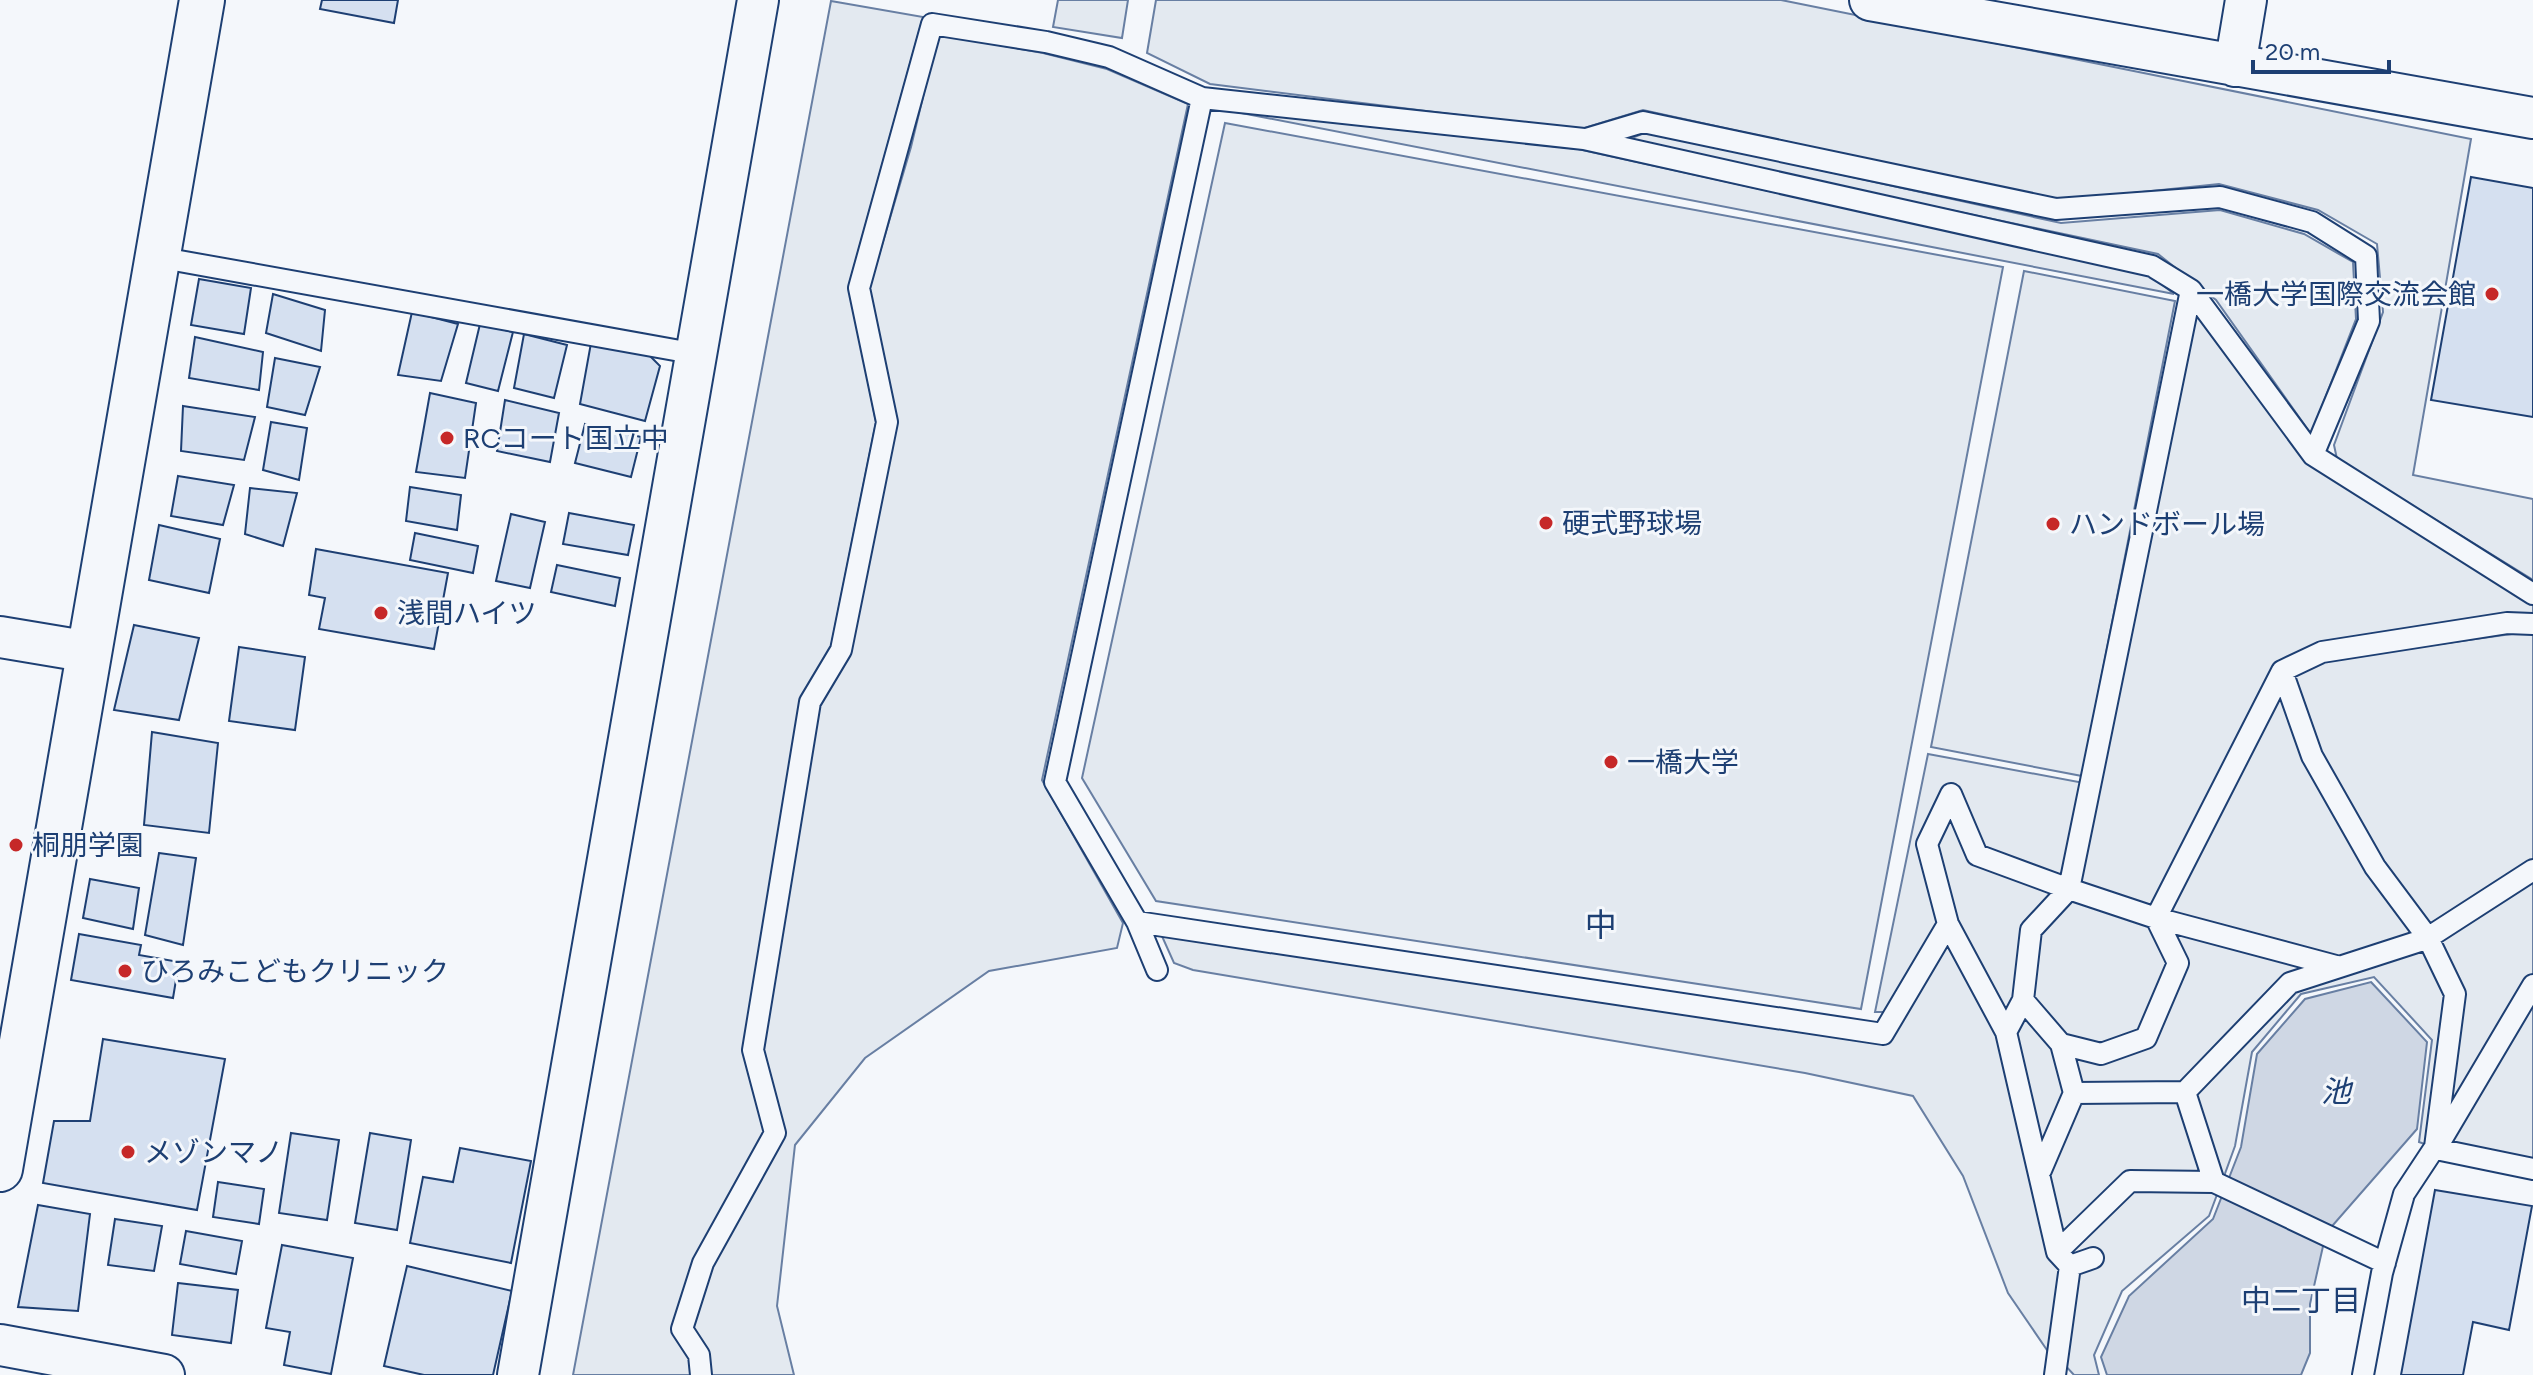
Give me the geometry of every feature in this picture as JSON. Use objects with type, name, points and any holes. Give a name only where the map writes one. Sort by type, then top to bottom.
[{"type":"street","points":[[0,1169],[202,0]]},
{"type":"street","points":[[518,1375],[758,0]]},
{"type":"street","points":[[1870,0],[2533,118]]},
{"type":"street","points":[[2235,66],[2246,0]]},
{"type":"street","points":[[0,637],[90,652]]},
{"type":"street","points":[[0,1345],[164,1375]]},
{"type":"lane","points":[[701,1375],[699,1355],[682,1329],[690,1302],[703,1263],[775,1133],[753,1050],[810,702],[841,650],[887,422],[859,288],[932,24],[1046,42],[1109,57],[1202,98],[1584,139],[2152,266],[2191,290],[2313,455],[2533,594]]},
{"type":"lane","points":[[1157,970],[1137,922],[1055,782],[1202,98]]},
{"type":"lane","points":[[1584,139],[1643,122],[2056,209],[2220,197],[2312,222],[2366,256],[2369,321],[2313,455]]},
{"type":"lane","points":[[157,257],[697,354]]},
{"type":"lane","points":[[2006,1032],[2023,1000],[2031,930],[2069,889],[2191,290]]},
{"type":"lane","points":[[2156,918],[2282,671],[2322,652],[2507,623],[2533,624]]},
{"type":"lane","points":[[2282,671],[2312,756],[2375,867],[2426,939],[2455,994],[2435,1147],[2404,1194],[2385,1263],[2363,1375]]},
{"type":"lane","points":[[2055,1375],[2064,1259],[2006,1032],[1948,924],[1927,844],[1951,794],[1977,855],[2156,918],[2336,966]]},
{"type":"lane","points":[[2074,1093],[2185,1092],[2290,983],[2426,939],[2533,870]]},
{"type":"lane","points":[[2061,1044],[2101,1054],[2146,1038],[2178,963],[2156,918]]},
{"type":"lane","points":[[1137,922],[1883,1034],[1948,924]]},
{"type":"lane","points":[[2533,985],[2436,1149],[2533,1169]]},
{"type":"lane","points":[[2023,1000],[2061,1044],[2074,1093],[2041,1170]]},
{"type":"lane","points":[[2185,1092],[2214,1182]]},
{"type":"lane","points":[[2064,1259],[2130,1181],[2214,1182],[2385,1263]]},
{"type":"lane","points":[[2064,1259],[2093,1258]]},
{"type":"shaded area","points":[[1058,0],[1128,0],[1122,38],[1053,27]]},
{"type":"shaded area","points":[[1156,0],[1781,0],[2471,139],[2413,475],[2533,499],[2533,580],[2337,459],[2334,445],[2383,312],[2377,244],[2318,210],[2219,184],[2055,201],[1643,110],[1578,130],[1210,84],[1147,53]]},
{"type":"shaded area","points":[[831,1],[923,17],[849,285],[876,422],[831,647],[803,698],[745,1050],[766,1132],[693,1261],[674,1331],[692,1358],[692,1375],[573,1375]]},
{"type":"shaded area","points":[[938,34],[1043,53],[1107,69],[1188,104],[1042,780],[1123,923],[1117,948],[989,971],[865,1058],[795,1145],[777,1306],[794,1375],[710,1375],[691,1329],[710,1266],[782,1135],[762,1050],[819,706],[850,652],[896,423],[869,289],[911,147]]},
{"type":"shaded area","points":[[1226,110],[1578,149],[2150,275],[2174,294]]},
{"type":"shaded area","name":"硬式野球場","points":[[1225,123],[2003,267],[1861,1009],[1156,901],[1082,778]]},
{"type":"shaded area","points":[[1647,132],[2061,223],[2220,210],[2304,234],[2353,262],[2356,319],[2311,434],[2216,300],[2158,254],[1624,141]]},
{"type":"shaded area","name":"ハンドボール場","points":[[2024,271],[2175,301],[2082,776],[1931,747]]},
{"type":"shaded area","points":[[2194,306],[2307,459],[2533,600],[2533,618],[2278,668],[2154,911],[2076,884]]},
{"type":"shaded area","points":[[2533,631],[2533,863],[2428,929],[2381,865],[2320,755],[2291,676],[2325,660]]},
{"type":"shaded area","points":[[2281,685],[2417,936],[2336,960],[2165,915]]},
{"type":"shaded area","points":[[1928,754],[2084,783],[2065,881],[1982,849],[1959,790],[1921,846],[1941,925],[1886,1012],[1875,1012]]},
{"type":"shaded area","points":[[1951,809],[1973,860],[2058,890],[2024,930],[2016,999],[2006,1018],[1953,918],[1933,843]]},
{"type":"shaded area","points":[[2533,875],[2533,977],[2441,1135],[2459,993],[2432,940]]},
{"type":"shaded area","points":[[2071,897],[2154,924],[2171,963],[2138,1035],[2102,1043],[2077,1040],[2055,1026],[2031,998],[2038,933]]},
{"type":"shaded area","points":[[2168,926],[2316,967],[2182,1086],[2077,1087],[2069,1052],[2152,1040],[2184,966]]},
{"type":"shaded area","points":[[1161,934],[1886,1043],[1948,939],[1999,1036],[2064,1268],[2049,1353],[2008,1293],[1963,1176],[1913,1096],[1805,1073],[1193,970],[1174,963]]},
{"type":"shaded area","points":[[2425,946],[2448,994],[2430,1146],[2419,1142],[2432,1040],[2374,977],[2301,994],[2252,1052],[2235,1146],[2223,1179],[2193,1096],[2292,988]]},
{"type":"shaded area","points":[[2533,992],[2533,1166],[2443,1141]]},
{"type":"shaded area","points":[[2026,1013],[2055,1048],[2065,1094],[2042,1154],[2014,1034]]},
{"type":"shaded area","points":[[2181,1099],[2205,1182],[2132,1176],[2059,1240],[2047,1171],[2077,1100]]},
{"type":"shaded area","points":[[2135,1188],[2218,1192],[2209,1216],[2122,1291],[2094,1355],[2099,1375],[2074,1375],[2062,1362],[2072,1259],[2065,1252]]},
{"type":"water","name":"池","points":[[2371,982],[2427,1042],[2417,1129],[2326,1233],[2310,1304],[2310,1353],[2301,1375],[2107,1375],[2101,1357],[2129,1296],[2213,1219],[2241,1147],[2257,1054],[2305,999]]},
{"type":"building","points":[[322,0],[398,0],[394,23],[320,9]]},
{"type":"building","name":"一橋大学国際交流会館","points":[[2471,177],[2533,188],[2533,417],[2431,400]]},
{"type":"building","points":[[199,279],[251,288],[244,334],[191,325]]},
{"type":"building","points":[[273,294],[325,310],[321,351],[266,333]]},
{"type":"building","points":[[412,312],[458,324],[441,381],[398,375]]},
{"type":"building","points":[[480,324],[513,332],[498,391],[466,383]]},
{"type":"building","points":[[524,334],[567,345],[554,398],[514,388]]},
{"type":"building","points":[[195,337],[263,352],[259,390],[189,378]]},
{"type":"building","points":[[591,343],[647,353],[660,366],[645,421],[580,404]]},
{"type":"building","points":[[275,358],[320,367],[305,415],[267,407]]},
{"type":"building","name":"RCコート国立中","points":[[430,393],[476,403],[465,478],[416,472]]},
{"type":"building","points":[[505,400],[559,413],[550,462],[497,451]]},
{"type":"building","points":[[183,406],[255,417],[244,460],[181,451]]},
{"type":"building","points":[[271,422],[307,428],[299,480],[263,470]]},
{"type":"building","points":[[585,424],[641,437],[631,477],[575,463]]},
{"type":"building","points":[[178,476],[234,485],[223,525],[171,516]]},
{"type":"building","points":[[410,487],[461,495],[457,530],[406,521]]},
{"type":"building","points":[[250,488],[297,493],[283,546],[245,534]]},
{"type":"building","points":[[569,513],[634,525],[628,555],[563,544]]},
{"type":"building","points":[[511,514],[545,522],[530,588],[496,581]]},
{"type":"building","points":[[159,525],[220,539],[209,593],[149,580]]},
{"type":"building","points":[[415,533],[478,546],[473,573],[410,560]]},
{"type":"building","name":"浅間ハイツ","points":[[316,549],[448,573],[434,649],[319,629],[325,598],[309,595]]},
{"type":"building","points":[[557,565],[620,578],[615,606],[551,592]]},
{"type":"building","points":[[134,625],[199,638],[179,720],[114,710]]},
{"type":"building","points":[[239,647],[305,657],[295,730],[229,721]]},
{"type":"building","points":[[152,732],[218,743],[209,833],[144,825]]},
{"type":"building","points":[[159,853],[196,858],[183,945],[145,935]]},
{"type":"building","points":[[90,879],[139,888],[133,929],[83,918]]},
{"type":"building","name":"ひろみこどもクリニック","points":[[79,934],[141,945],[139,955],[179,962],[173,998],[71,980]]},
{"type":"building","name":"メゾンマノ","points":[[103,1039],[225,1059],[197,1210],[43,1183],[54,1121],[90,1121]]},
{"type":"building","points":[[291,1133],[339,1140],[327,1220],[279,1213]]},
{"type":"building","points":[[370,1133],[411,1140],[397,1230],[355,1223]]},
{"type":"building","points":[[460,1148],[531,1161],[511,1263],[410,1243],[423,1177],[453,1182]]},
{"type":"building","points":[[218,1182],[264,1189],[259,1224],[213,1217]]},
{"type":"building","points":[[2435,1190],[2532,1206],[2509,1330],[2473,1322],[2463,1375],[2401,1375]]},
{"type":"building","points":[[38,1205],[90,1214],[78,1311],[18,1307]]},
{"type":"building","points":[[115,1219],[162,1226],[154,1271],[108,1265]]},
{"type":"building","points":[[186,1231],[242,1241],[236,1274],[180,1264]]},
{"type":"building","points":[[282,1245],[353,1258],[331,1374],[284,1365],[290,1332],[266,1328]]},
{"type":"building","points":[[407,1266],[512,1291],[493,1375],[424,1375],[384,1366]]},
{"type":"building","points":[[178,1283],[238,1290],[231,1343],[172,1335]]},
{"type":"place","name":"一橋大学国際交流会館","points":[[2492,294]]},
{"type":"place","name":"RCコート国立中","points":[[447,438]]},
{"type":"place","name":"硬式野球場","points":[[1546,523]]},
{"type":"place","name":"ハンドボール場","points":[[2053,524]]},
{"type":"place","name":"浅間ハイツ","points":[[381,613]]},
{"type":"place","name":"一橋大学","points":[[1611,762]]},
{"type":"place","name":"桐朋学園","points":[[16,845]]},
{"type":"place","name":"ひろみこどもクリニック","points":[[125,971]]},
{"type":"place","name":"メゾンマノ","points":[[128,1152]]},
{"type":"district","name":"中","points":[[1601,925]]},
{"type":"district","name":"中二丁目","points":[[2301,1300]]}]
